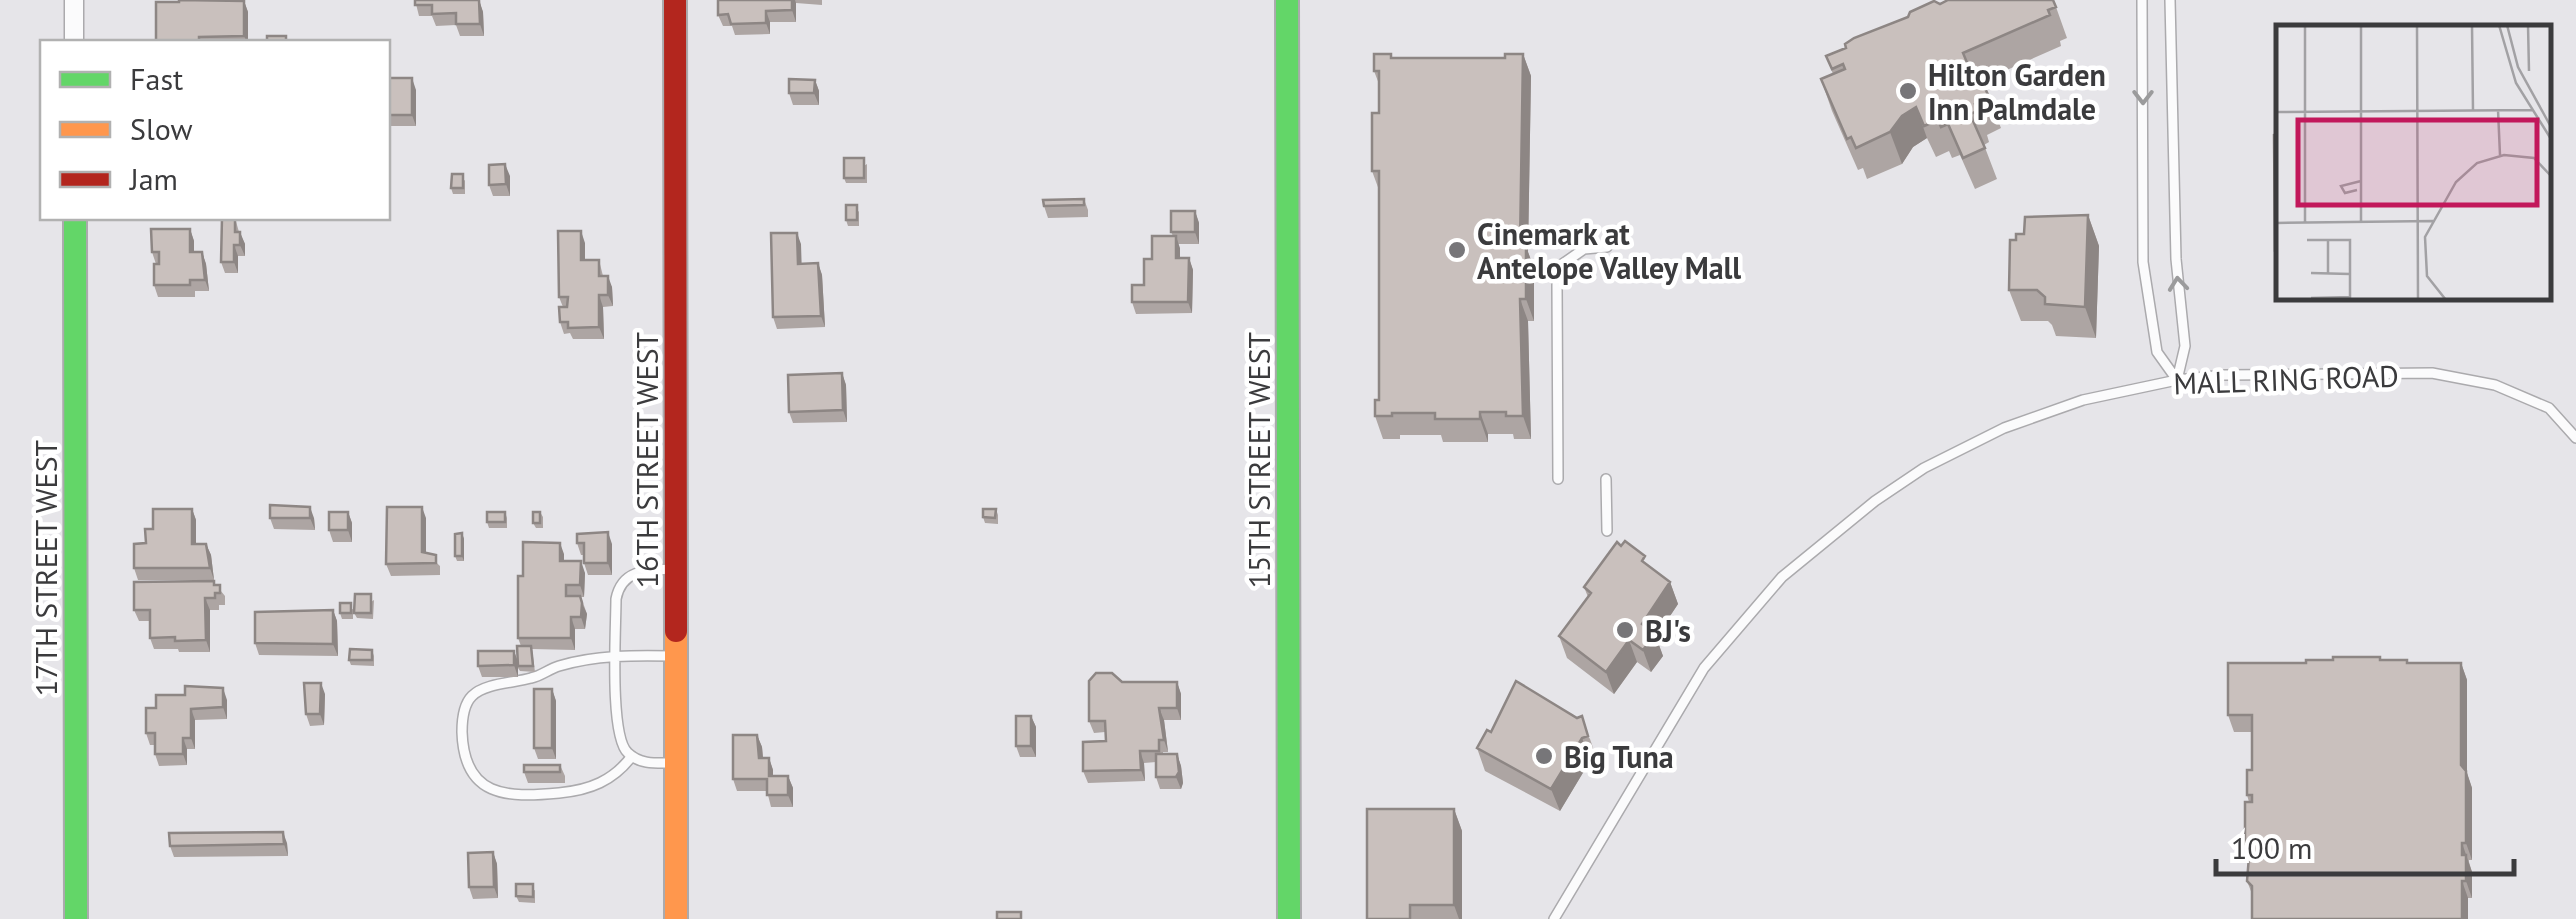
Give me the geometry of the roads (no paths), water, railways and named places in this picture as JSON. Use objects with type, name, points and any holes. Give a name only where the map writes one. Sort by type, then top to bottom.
[{"type":"street","points":[[74,0],[74,40]]},
{"type":"street","name":"16TH STREET WEST","points":[[675,0],[676,919]]},
{"type":"street","name":"15TH STREET WEST","points":[[1287,0],[1289,919]]},
{"type":"street","name":"17TH STREET WEST","points":[[75,220],[76,919]]},
{"type":"lane","points":[[2142,0],[2143,262],[2157,352],[2177,380]]},
{"type":"lane","points":[[2170,0],[2176,259],[2185,346],[2177,380]]},
{"type":"lane","points":[[1558,480],[1557,286],[1561,266],[1584,248],[1608,247]]},
{"type":"lane","name":"MALL RING ROAD","points":[[1554,919],[1704,668],[1782,577],[1874,500],[1924,468],[2004,428],[2083,400],[2177,380],[2224,375],[2432,373],[2495,385],[2549,408],[2576,438]]},
{"type":"lane","points":[[1606,480],[1607,531]]},
{"type":"lane","points":[[676,569],[635,572],[618,587],[616,656],[618,734],[632,756],[646,762],[676,763]]},
{"type":"lane","points":[[632,756],[609,780],[573,791],[499,793],[470,774],[462,717],[472,695],[486,688],[534,678],[564,664],[616,656],[676,656]]},
{"type":"place","name":"Hilton Garden Inn Palmdale","points":[[1908,91]]},
{"type":"place","name":"Cinemark at Antelope Valley Mall","points":[[1457,250]]},
{"type":"place","name":"BJ's","points":[[1625,630]]},
{"type":"place","name":"Big Tuna","points":[[1544,756]]}]
